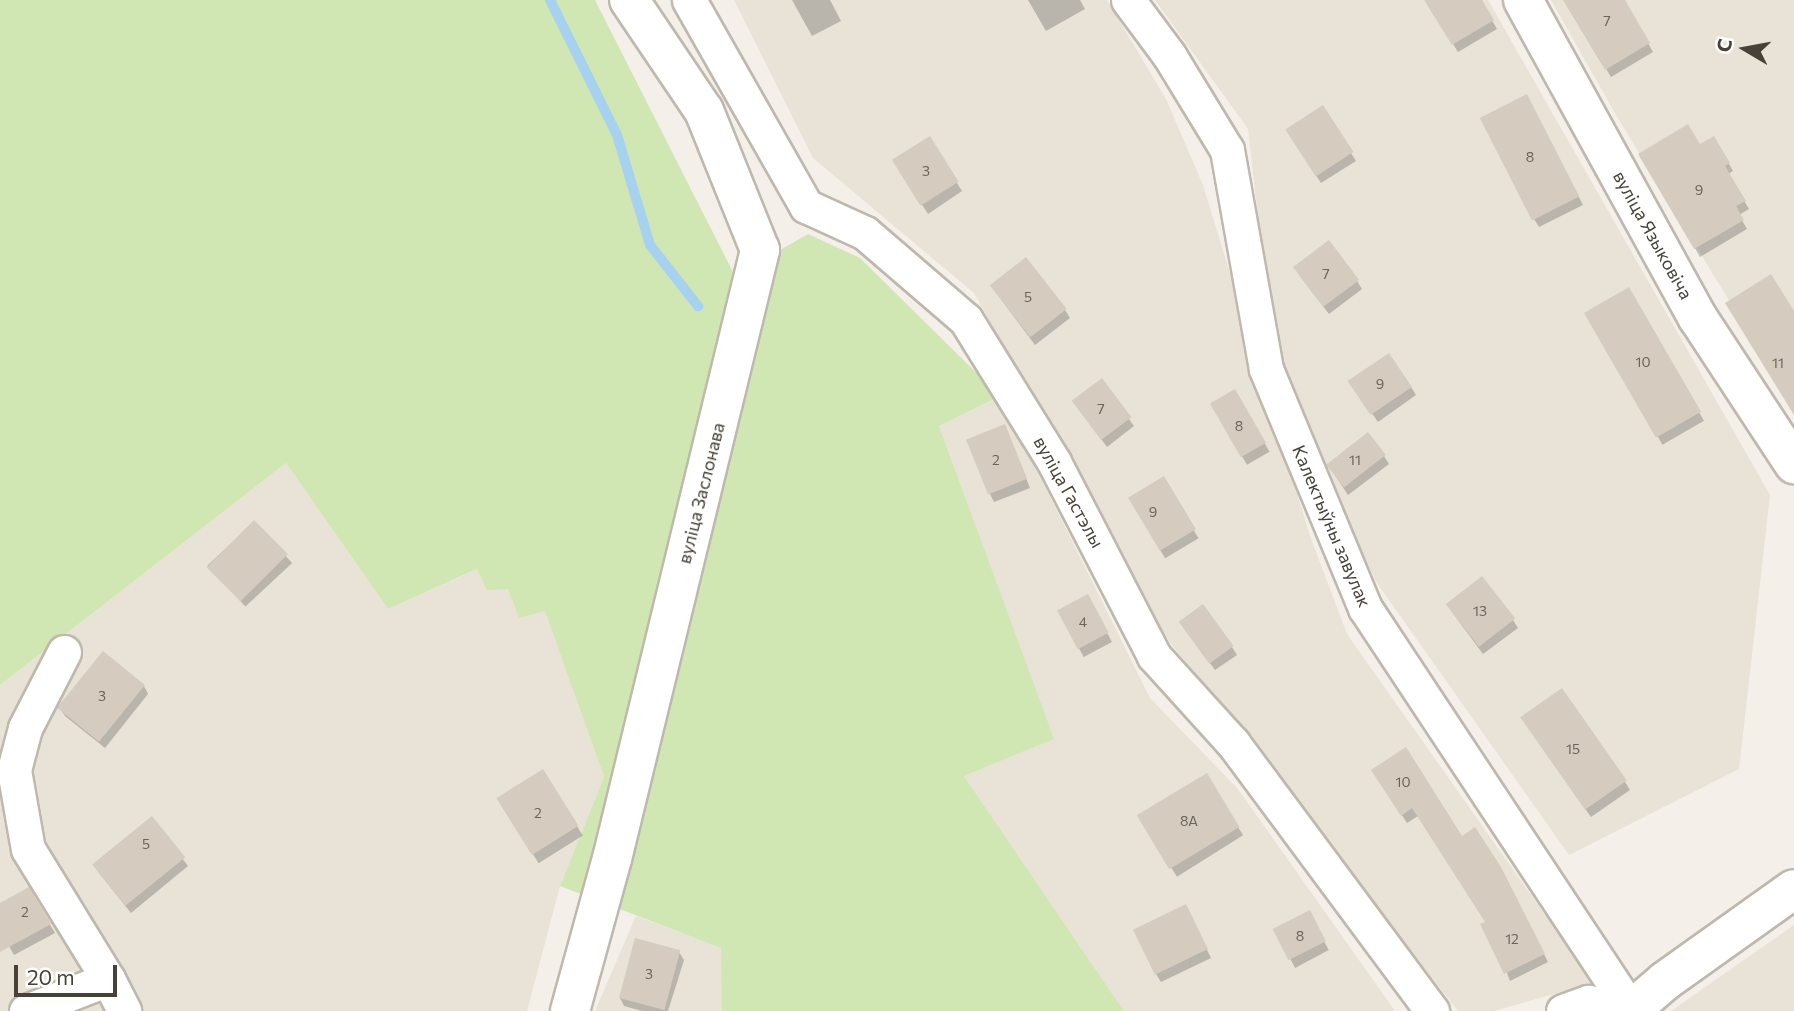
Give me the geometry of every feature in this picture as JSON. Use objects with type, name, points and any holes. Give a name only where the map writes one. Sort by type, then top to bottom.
[{"type":"street","name":"вуліца Заслонава","points":[[570,1011],[612,859],[760,250],[704,111],[629,0]]},
{"type":"street","name":"вуліца Гастэлы","points":[[689,0],[806,206],[865,233],[966,320],[1054,462],[1154,656],[1233,744],[1432,1011]]},
{"type":"street","name":"Калектыўны завулак","points":[[1128,0],[1169,55],[1227,150],[1266,369],[1365,608],[1630,1009]]},
{"type":"street","name":"вуліца Языковіча","points":[[1523,0],[1699,318],[1794,464]]},
{"type":"street","points":[[64,652],[25,728],[14,770],[28,849],[108,979],[124,1011]]},
{"type":"street","points":[[1563,1011],[1588,1002],[1630,1009],[1794,889]]},
{"type":"street","points":[[26,1011],[108,979]]},
{"type":"shaded area","points":[[734,0],[1107,0],[1166,99],[1203,185],[1310,536],[1347,634],[1593,983],[1494,1011],[1458,1011],[1162,632],[974,293],[813,158]]},
{"type":"shaded area","points":[[1155,0],[1488,0],[1770,495],[1739,769],[1569,855],[1377,583],[1276,375],[1248,129]]},
{"type":"shaded area","points":[[1551,0],[1794,0],[1794,407],[1616,115]]},
{"type":"shaded area","points":[[1000,396],[1150,698],[1238,789],[1395,1011],[1124,1011],[964,776],[1053,739],[939,426]]},
{"type":"shaded area","points":[[286,463],[388,609],[478,569],[545,610],[604,777],[560,886],[527,1011],[0,1011],[0,685]]},
{"type":"shaded area","points":[[636,916],[722,948],[722,1011],[595,1011]]},
{"type":"shaded area","points":[[1794,925],[1794,1011],[1671,1011]]},
{"type":"green space","points":[[0,0],[595,0],[735,276],[808,234],[860,258],[1000,396],[939,426],[1054,739],[964,776],[1124,1011],[722,1011],[721,948],[560,886],[604,777],[545,611],[519,618],[508,589],[487,590],[477,569],[388,609],[286,463],[0,685]]},
{"type":"building","points":[[1424,0],[1482,0],[1494,20],[1452,45]]},
{"type":"building","points":[[1563,0],[1625,0],[1650,43],[1605,70]]},
{"type":"building","points":[[1527,94],[1579,196],[1532,221],[1480,118]]},
{"type":"building","points":[[1323,105],[1353,152],[1316,176],[1285,130]]},
{"type":"building","points":[[1688,124],[1700,144],[1714,136],[1730,163],[1725,166],[1746,201],[1736,206],[1744,220],[1694,249],[1638,154]]},
{"type":"building","points":[[930,136],[959,182],[920,206],[892,160]]},
{"type":"building","points":[[1329,240],[1359,280],[1323,307],[1293,267]]},
{"type":"building","points":[[1026,257],[1067,309],[1030,337],[990,285]]},
{"type":"building","points":[[1771,274],[1794,311],[1794,415],[1725,303]]},
{"type":"building","points":[[1629,287],[1701,412],[1656,438],[1584,313]]},
{"type":"building","points":[[1389,353],[1412,387],[1370,415],[1348,381]]},
{"type":"building","points":[[1102,378],[1131,417],[1101,440],[1072,401]]},
{"type":"building","points":[[1235,389],[1266,443],[1241,457],[1210,404]]},
{"type":"building","points":[[1005,424],[1027,479],[988,494],[966,440]]},
{"type":"building","points":[[1368,432],[1386,455],[1344,487],[1326,465]]},
{"type":"building","points":[[1164,476],[1196,529],[1160,551],[1128,498]]},
{"type":"building","points":[[254,520],[288,554],[241,601],[207,567]]},
{"type":"building","points":[[1482,576],[1515,619],[1479,647],[1446,604]]},
{"type":"building","points":[[1088,594],[1109,633],[1078,649],[1057,610]]},
{"type":"building","points":[[1203,604],[1234,646],[1209,664],[1179,622]]},
{"type":"building","points":[[103,651],[145,685],[99,742],[57,708]]},
{"type":"building","points":[[1562,688],[1627,781],[1585,810],[1520,717]]},
{"type":"building","points":[[1406,747],[1462,836],[1475,827],[1501,867],[1545,954],[1504,974],[1480,924],[1485,922],[1412,808],[1401,816],[1371,770]]},
{"type":"building","points":[[543,769],[579,826],[532,855],[496,798]]},
{"type":"building","points":[[1207,773],[1239,827],[1169,869],[1137,815]]},
{"type":"building","points":[[152,816],[185,857],[126,906],[92,864]]},
{"type":"building","points":[[29,887],[51,924],[0,952],[0,903]]},
{"type":"building","points":[[1186,904],[1208,949],[1155,975],[1133,930]]},
{"type":"building","points":[[1310,910],[1326,941],[1288,960],[1273,929]]},
{"type":"building","points":[[635,938],[680,950],[664,1010],[619,998]]},
{"type":"waterway","points":[[550,0],[617,135],[650,245],[698,306]]}]
